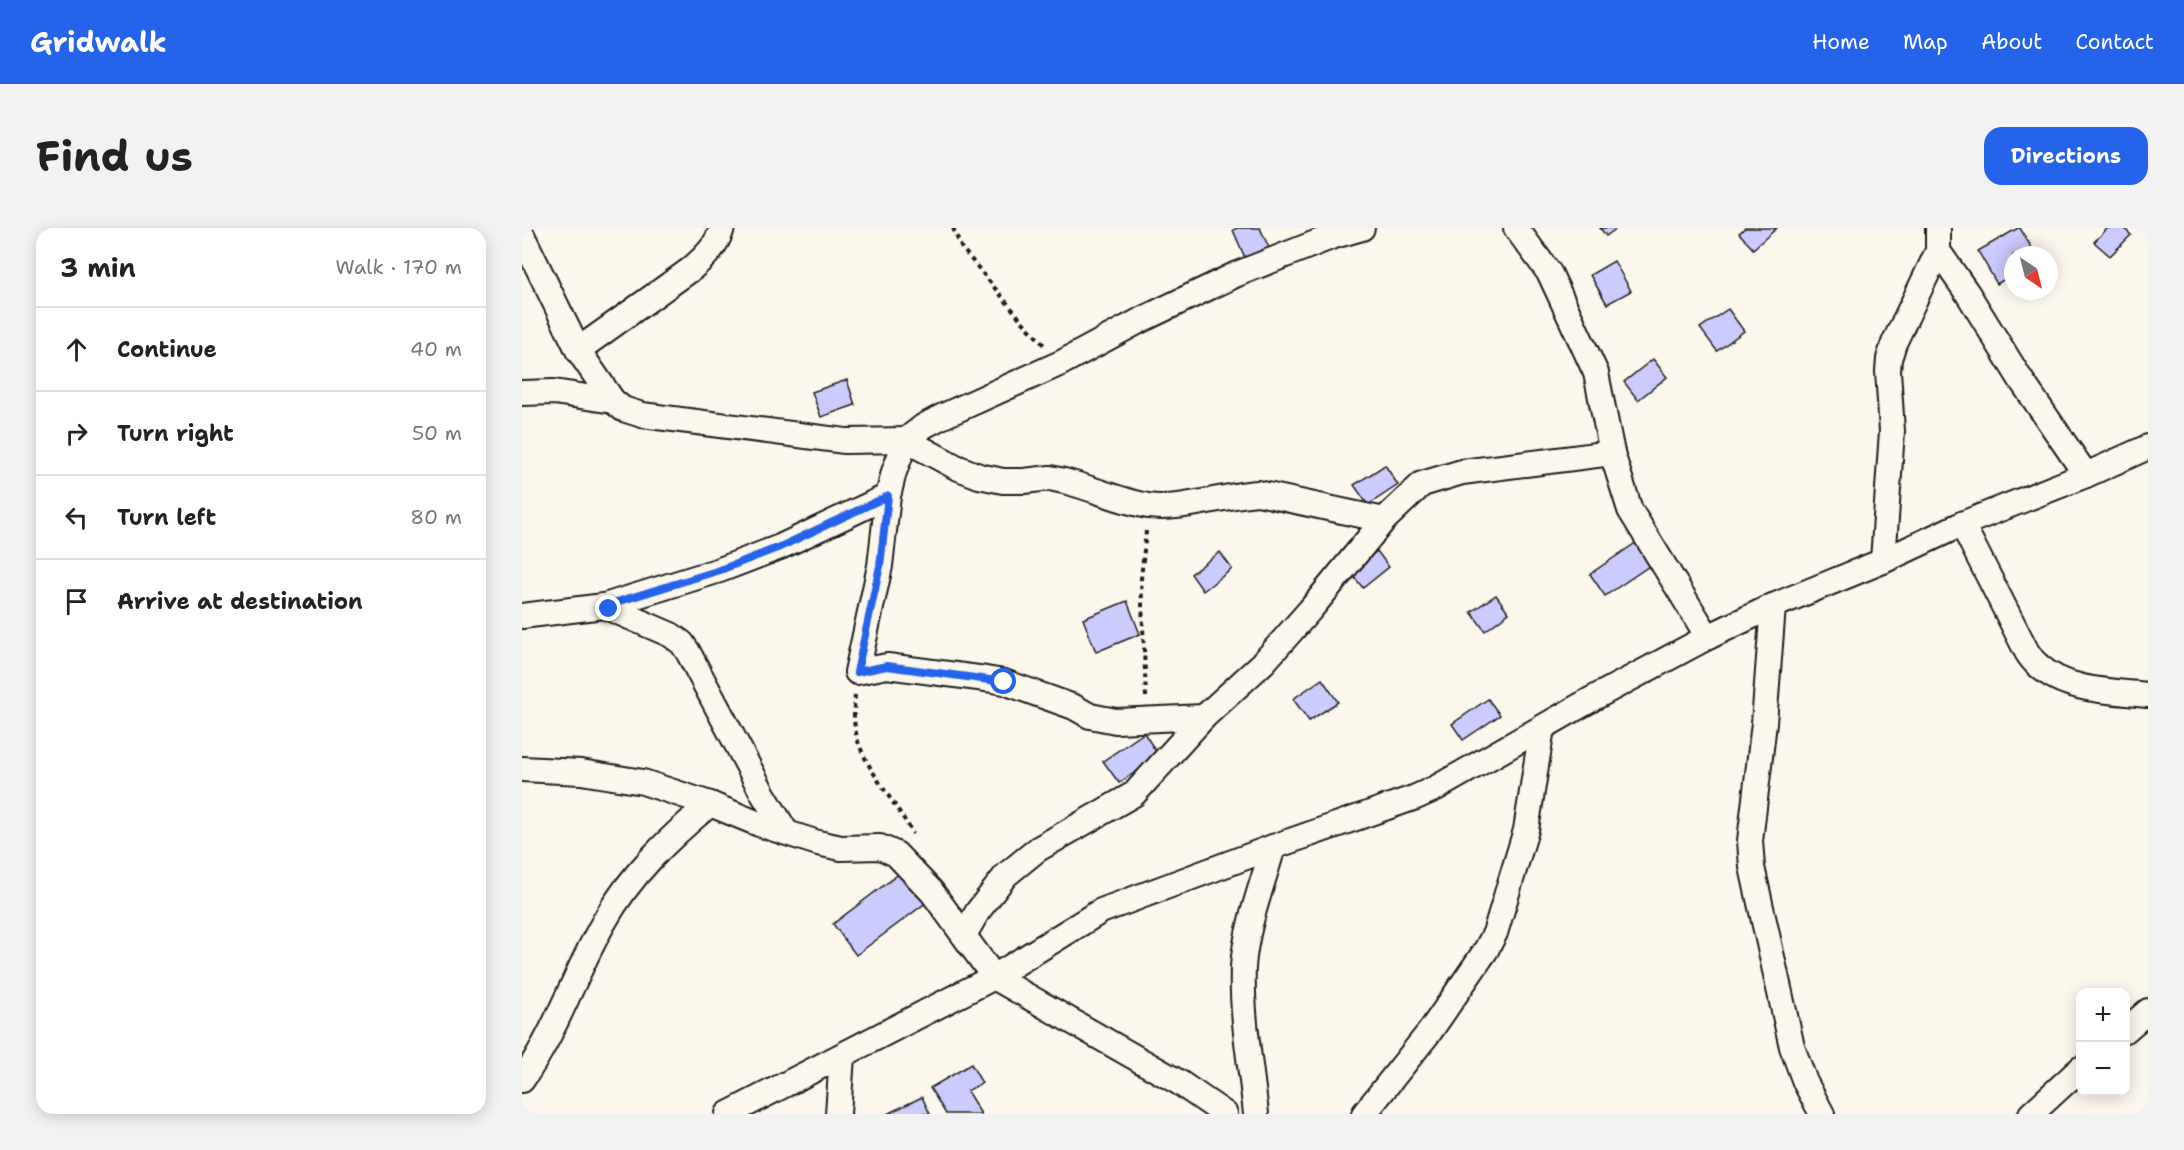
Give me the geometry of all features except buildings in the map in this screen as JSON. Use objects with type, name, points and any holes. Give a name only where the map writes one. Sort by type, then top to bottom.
[{"type":"street","points":[[578,350],[706,257],[722,228]]},
{"type":"street","points":[[1204,717],[1116,721],[1090,716],[1074,707],[1004,682],[887,666],[857,672],[880,566],[888,496],[906,440],[924,426],[941,417],[1061,363],[1141,320],[1238,274],[1331,237],[1362,228]]},
{"type":"street","points":[[1516,228],[1550,274],[1596,373],[1617,475],[1630,510],[1708,637]]},
{"type":"street","points":[[522,235],[578,350],[613,401],[623,409],[642,415],[846,441],[906,440],[956,467],[979,476],[1003,481],[1050,478],[1150,507],[1184,505],[1240,494],[1258,493],[1384,520]]},
{"type":"street","points":[[1938,239],[1968,294],[2021,380],[2086,475]]},
{"type":"street","points":[[1883,561],[1891,453],[1889,359],[1938,239]]},
{"type":"street","points":[[522,393],[554,392],[613,401]]},
{"type":"street","points":[[728,1114],[994,977],[1101,911],[1416,797],[1708,637],[1773,606],[1883,561],[1962,524],[2086,475],[2148,447]]},
{"type":"street","points":[[964,935],[992,891],[1006,875],[1038,849],[1134,794],[1204,717],[1263,663],[1384,520],[1422,484],[1462,472],[1612,453]]},
{"type":"street","points":[[522,616],[604,606],[720,570],[780,547],[888,496]]},
{"type":"street","points":[[1962,524],[2026,652],[2039,667],[2080,686],[2148,695]]},
{"type":"street","points":[[604,606],[671,635],[682,643],[763,794],[786,832]]},
{"type":"street","points":[[1773,606],[1764,723],[1750,841],[1752,867],[1792,1047],[1805,1082],[1822,1114]]},
{"type":"street","points":[[1364,1114],[1431,1030],[1496,933],[1526,830],[1542,728]]},
{"type":"street","points":[[522,769],[618,776],[710,804],[759,824],[841,848],[880,847],[896,854],[916,874],[994,977],[1180,1083],[1226,1114]]},
{"type":"street","points":[[522,1080],[542,1050],[593,943],[616,902],[659,849],[710,804]]},
{"type":"street","points":[[1256,1114],[1243,995],[1244,965],[1247,936],[1274,847]]},
{"type":"street","points":[[2130,1027],[2148,1011]]},
{"type":"street","points":[[838,1114],[842,1056]]},
{"type":"street","points":[[2031,1114],[2076,1073]]},
{"type":"path","points":[[953,228],[962,247],[1022,321],[1061,363]]},
{"type":"path","points":[[1147,720],[1141,579],[1150,507]]},
{"type":"path","points":[[857,672],[854,717],[856,735],[876,776],[914,836],[916,874]]},
{"type":"route","points":[[609,609],[604,606],[720,570],[780,547],[888,496],[880,566],[857,672],[887,666],[1004,682]]}]
